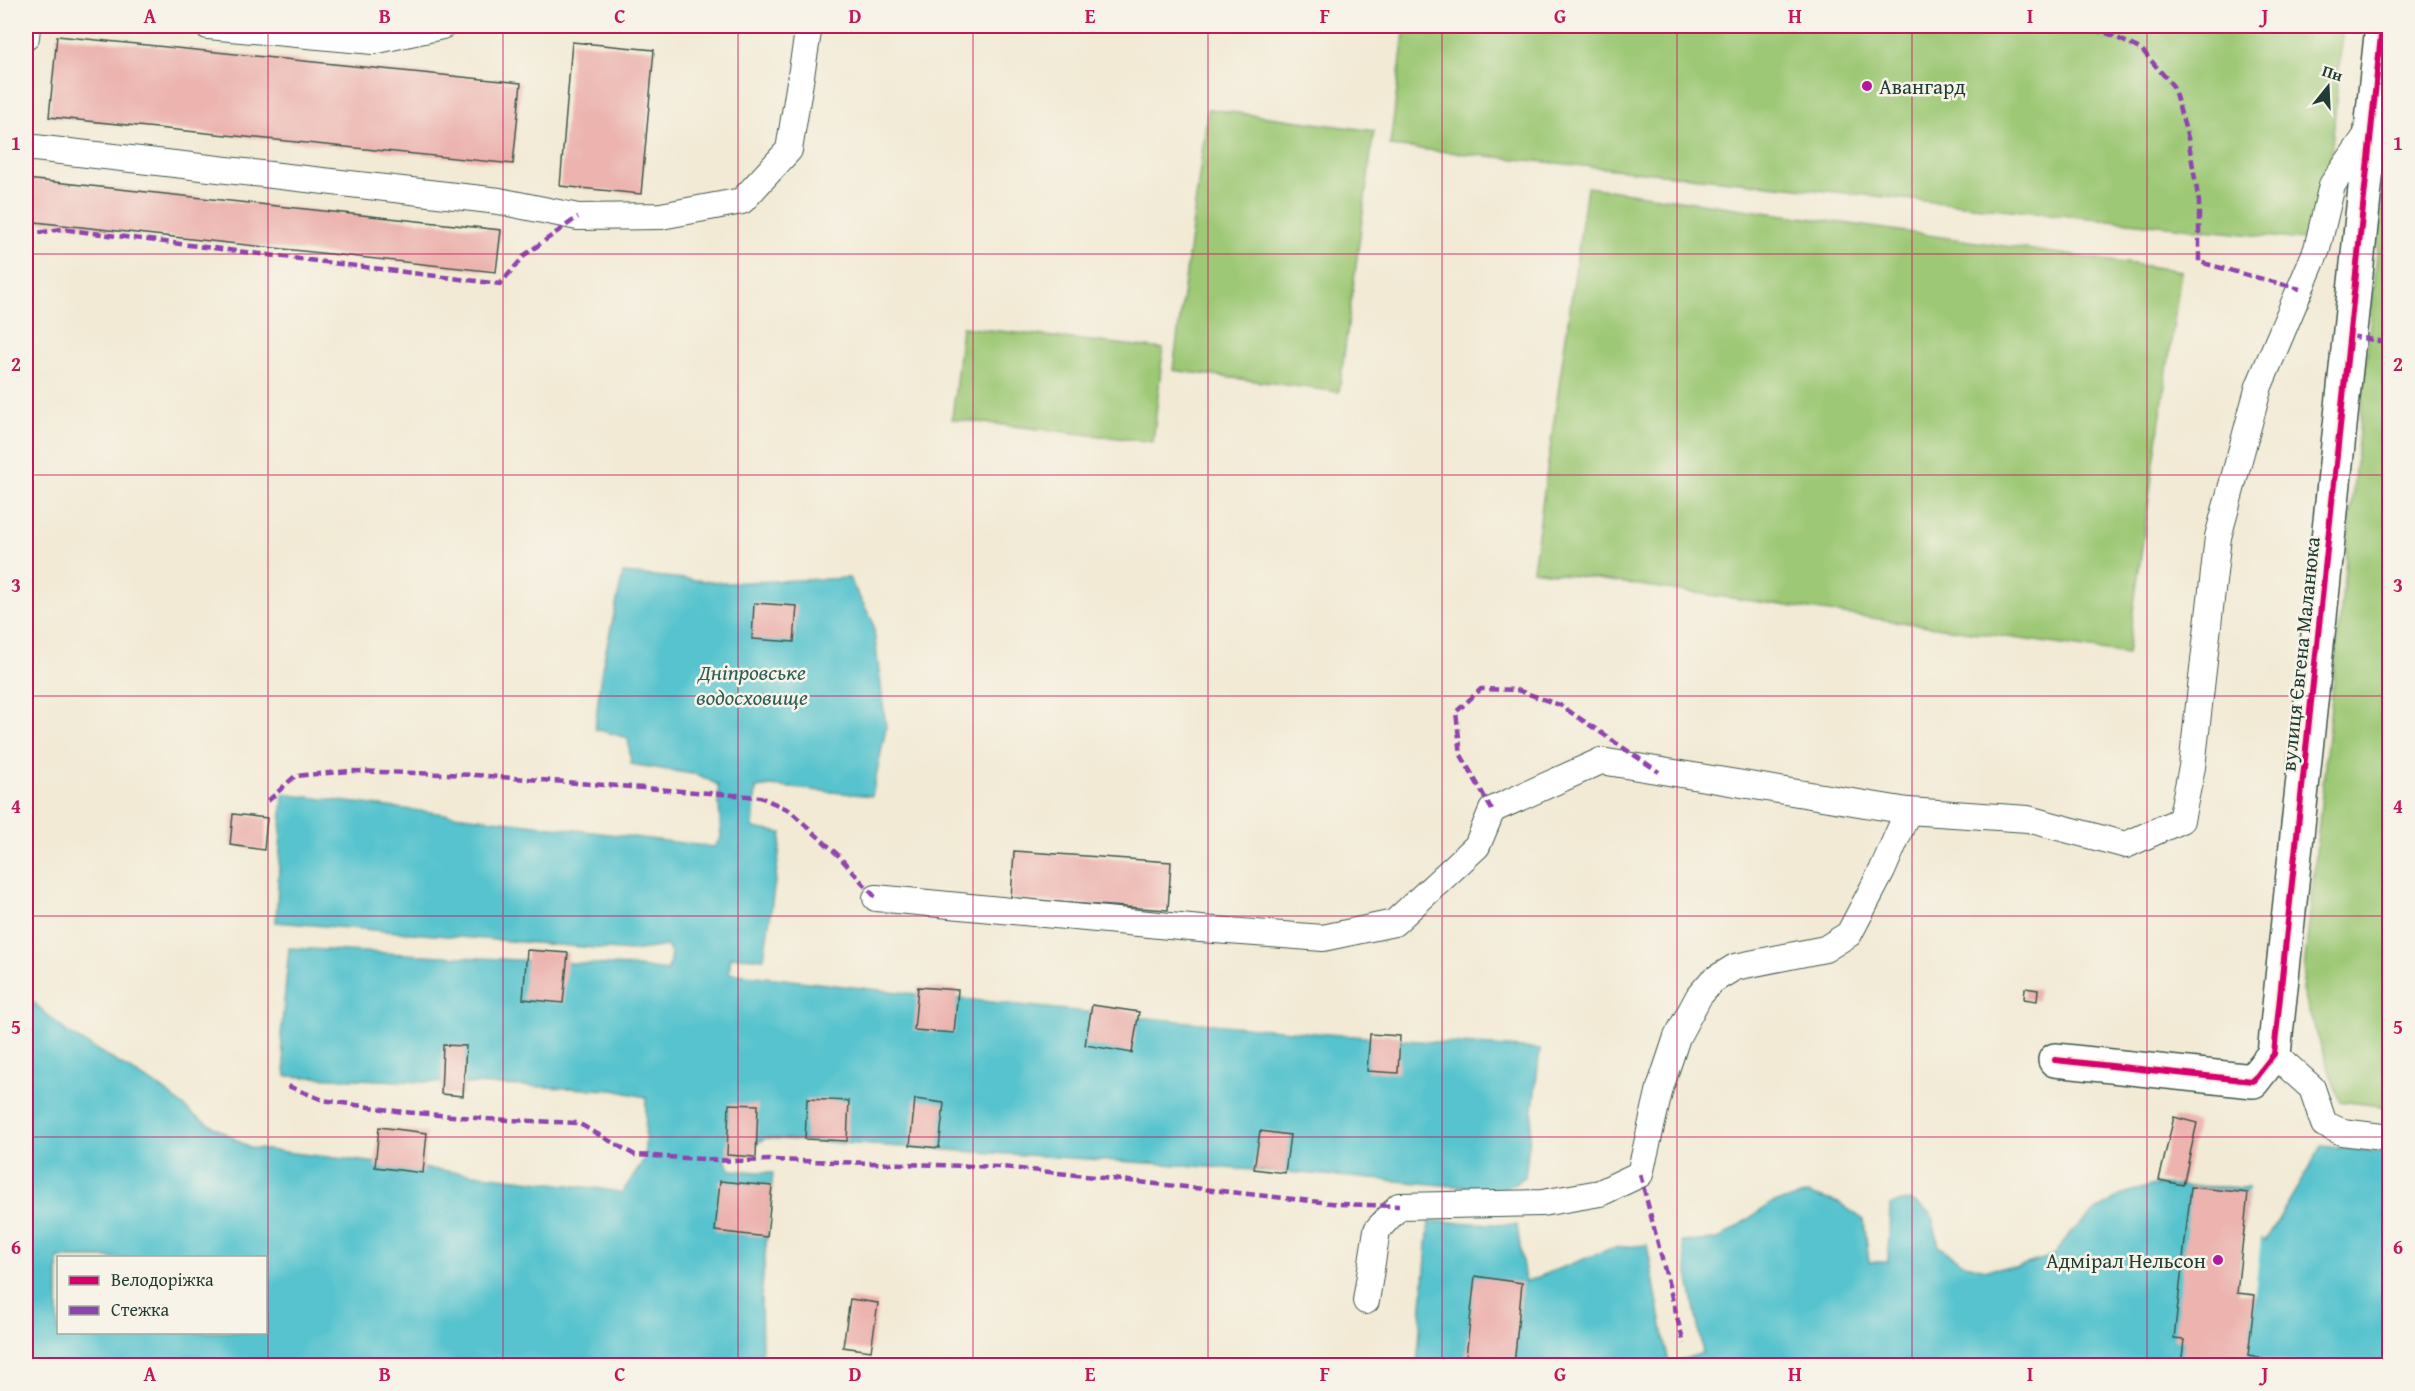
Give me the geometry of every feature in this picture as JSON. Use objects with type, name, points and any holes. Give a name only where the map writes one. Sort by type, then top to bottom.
[{"type":"street","name":"вулиця Євгена Маланюка","points":[[2274,1054],[2382,26]]},
{"type":"street","points":[[2055,1060],[2253,1081],[2274,1054]]},
{"type":"lane","points":[[26,38],[27,26]]},
{"type":"lane","points":[[208,26],[374,33],[442,26]]},
{"type":"lane","points":[[26,147],[499,201],[578,217],[661,216],[742,201],[789,150],[809,26]]},
{"type":"lane","points":[[876,898],[1201,929],[1323,938],[1394,923],[1477,846],[1492,810],[1601,761],[1908,811],[2028,819],[2126,845],[2181,820],[2192,768],[2218,537],[2259,386],[2317,249],[2332,185],[2371,129]]},
{"type":"lane","points":[[1365,1301],[1377,1230],[1399,1206],[1542,1203],[1600,1193],[1640,1174],[1660,1088],[1677,1037],[1699,996],[1712,981],[1735,968],[1825,949],[1848,934],[1882,871],[1908,811]]},
{"type":"lane","points":[[2274,1054],[2312,1088],[2324,1124],[2342,1132],[2390,1138]]},
{"type":"green space","name":"Авангард","points":[[1405,26],[2343,26],[2323,242],[1390,146]]},
{"type":"green space","points":[[1208,109],[1374,131],[1339,392],[1173,370]]},
{"type":"green space","points":[[2389,137],[2390,1107],[2340,1101],[2302,991]]},
{"type":"green space","points":[[1587,187],[2181,271],[2127,654],[1533,570]]},
{"type":"green space","points":[[962,327],[1163,349],[1153,442],[952,419]]},
{"type":"water","name":"Дніпровське водосховище","points":[[623,573],[726,583],[849,578],[873,622],[886,728],[872,796],[771,786],[756,788],[753,828],[782,833],[764,958],[731,957],[729,973],[1134,1017],[1337,1035],[1540,1049],[1525,1177],[1502,1190],[1314,1174],[766,1138],[734,1153],[725,1161],[731,1170],[773,1173],[761,1298],[762,1354],[801,1365],[26,1366],[26,996],[68,1033],[164,1090],[195,1116],[250,1148],[622,1193],[645,1158],[646,1097],[613,1090],[286,1076],[281,1036],[289,948],[630,966],[668,971],[671,954],[667,946],[632,951],[276,922],[283,794],[714,847],[721,838],[718,785],[699,775],[631,764],[628,738],[595,729],[601,673]]},
{"type":"water","points":[[2322,1146],[2389,1153],[2389,1365],[1417,1366],[1429,1221],[1517,1225],[1525,1282],[1612,1248],[1647,1245],[1669,1364],[1703,1353],[1682,1242],[1717,1240],[1772,1203],[1809,1194],[1839,1203],[1864,1220],[1869,1262],[1888,1262],[1890,1205],[1910,1200],[1931,1213],[1939,1246],[1965,1264],[1986,1269],[2016,1267],[2053,1256],[2071,1232],[2096,1211],[2122,1194],[2154,1185],[2249,1188],[2261,1239],[2266,1240]]},
{"type":"pier","points":[[2249,1185],[2262,1230],[2247,1359],[2232,1344]]},
{"type":"building","points":[[57,36],[521,83],[513,164],[49,117]]},
{"type":"building","points":[[572,42],[654,50],[641,194],[560,186]]},
{"type":"building","points":[[26,179],[501,230],[496,272],[26,221]]},
{"type":"building","points":[[754,603],[797,606],[794,642],[752,639]]},
{"type":"building","points":[[233,814],[267,818],[264,850],[230,845]]},
{"type":"building","points":[[1014,851],[1171,862],[1168,910],[1011,899]]},
{"type":"building","points":[[527,950],[568,953],[563,1003],[523,999]]},
{"type":"building","points":[[918,987],[958,990],[954,1033],[914,1030]]},
{"type":"building","points":[[2025,988],[2038,990],[2037,1001],[2024,999]]},
{"type":"building","points":[[1092,1005],[1139,1012],[1132,1053],[1085,1045]]},
{"type":"building","points":[[1370,1034],[1400,1036],[1398,1073],[1367,1071]]},
{"type":"building","points":[[443,1045],[466,1046],[463,1096],[441,1094]]},
{"type":"building","points":[[807,1099],[849,1101],[847,1141],[805,1139]]},
{"type":"building","points":[[915,1099],[944,1103],[939,1148],[910,1145]]},
{"type":"building","points":[[729,1104],[758,1105],[756,1157],[727,1155]]},
{"type":"building","points":[[2174,1117],[2197,1123],[2183,1185],[2159,1180]]},
{"type":"building","points":[[379,1127],[427,1133],[423,1173],[375,1167]]},
{"type":"building","points":[[1260,1131],[1290,1135],[1285,1173],[1254,1169]]},
{"type":"building","points":[[720,1181],[772,1186],[767,1237],[715,1231]]},
{"type":"building","points":[[2191,1187],[2248,1193],[2237,1293],[2255,1295],[2248,1356],[2317,1366],[2181,1366],[2184,1340],[2174,1339]]},
{"type":"building","points":[[1475,1276],[1522,1283],[1514,1366],[1465,1366]]},
{"type":"building","points":[[850,1299],[878,1303],[871,1351],[843,1347]]},
{"type":"marked path","points":[[2080,26],[2109,34],[2142,50],[2173,86],[2188,138],[2199,202],[2199,262],[2300,289]]},
{"type":"marked path","points":[[26,235],[61,229],[500,284],[526,254],[578,217]]},
{"type":"marked path","points":[[2350,336],[2390,343]]},
{"type":"marked path","points":[[1492,810],[1461,755],[1456,712],[1481,689],[1517,690],[1560,705],[1659,772]]},
{"type":"marked path","points":[[268,801],[295,776],[350,771],[475,775],[760,797],[789,810],[837,854],[876,898]]},
{"type":"marked path","points":[[288,1086],[323,1100],[403,1112],[578,1123],[635,1155],[735,1161],[771,1160],[1003,1167],[1339,1204],[1399,1206]]},
{"type":"marked path","points":[[1640,1174],[1684,1344]]},
{"type":"cycle path","points":[[2055,1060],[2253,1081],[2274,1054],[2382,26]]},
{"type":"place","name":"Авангард","points":[[1867,86]]},
{"type":"place","name":"Адмірал Нельсон","points":[[2218,1260]]}]
